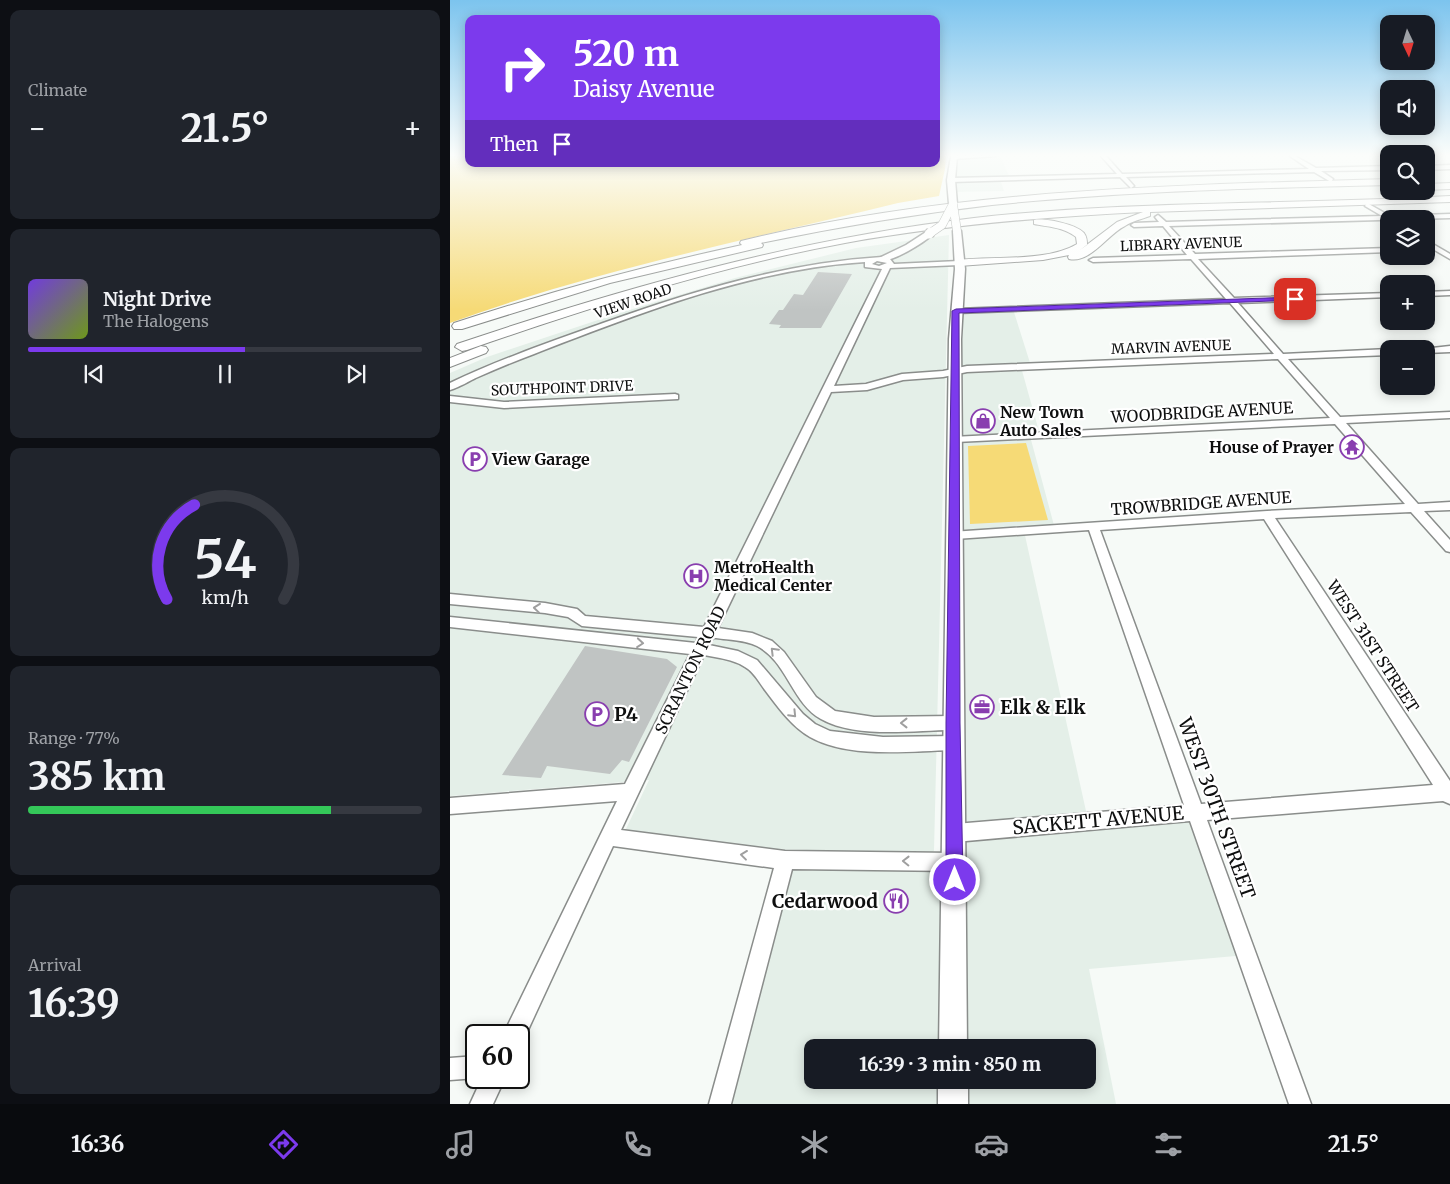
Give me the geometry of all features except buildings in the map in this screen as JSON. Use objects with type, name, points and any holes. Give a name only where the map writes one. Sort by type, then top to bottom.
[{"type":"highway","points":[[454,328],[554,292],[734,245],[889,208]]},
{"type":"highway","points":[[734,245],[859,221],[946,208]]},
{"type":"highway","points":[[454,328],[540,299],[661,267],[769,243],[890,222],[1011,208]]},
{"type":"highway","points":[[456,350],[565,307],[670,275],[786,246],[877,229],[990,214],[1063,208]]},
{"type":"highway","points":[[456,350],[557,314],[651,286],[750,260],[833,243],[975,221],[1059,213],[1183,208]]},
{"type":"highway","points":[[960,264],[1044,261],[1074,257],[1088,251],[1120,224],[1155,213],[1225,208]]},
{"type":"highway","points":[[884,234],[969,224],[1027,221],[1062,226],[1076,232],[1082,241],[1079,248],[1063,254],[979,260],[960,264]]},
{"type":"highway","points":[[450,363],[506,340],[613,303],[723,270],[833,243]]},
{"type":"main road","points":[[880,264],[942,225],[950,208]]},
{"type":"main road","points":[[954,208],[960,264],[956,311],[955,372],[954,1039]]},
{"type":"main road","points":[[953,1089],[953,1104]]},
{"type":"street","points":[[1435,216],[1450,216]]},
{"type":"street","points":[[1158,217],[1450,548]]},
{"type":"street","points":[[1134,225],[1380,218]]},
{"type":"street","points":[[1436,248],[1450,248]]},
{"type":"street","points":[[1436,248],[1450,257]]},
{"type":"street","name":"LIBRARY AVENUE","points":[[1093,260],[1380,250]]},
{"type":"street","name":"VIEW ROAD","points":[[450,387],[514,357],[676,300],[788,269],[831,263],[960,264]]},
{"type":"street","points":[[880,264],[880,279]]},
{"type":"street","name":"SCRANTON ROAD","points":[[519,1024],[608,837],[880,279],[880,264]]},
{"type":"street","points":[[1435,294],[1450,293]]},
{"type":"street","points":[[956,311],[1380,295]]},
{"type":"street","points":[[1435,350],[1450,349]]},
{"type":"street","name":"MARVIN AVENUE","points":[[955,372],[968,369],[1031,366],[1380,352]]},
{"type":"street","points":[[827,389],[867,387],[902,377],[955,372]]},
{"type":"street","name":"SOUTHPOINT DRIVE","points":[[450,399],[504,405],[675,397]]},
{"type":"street","name":"WOODBRIDGE AVENUE","points":[[956,440],[1450,415]]},
{"type":"street","name":"TROWBRIDGE AVENUE","points":[[955,535],[1267,515],[1450,506]]},
{"type":"street","name":"WEST 31ST STREET","points":[[1267,515],[1449,794]]},
{"type":"street","name":"WEST 30TH STREET","points":[[1093,526],[1300,1104]]},
{"type":"street","points":[[450,599],[563,611],[572,613],[582,621],[740,636],[769,646],[784,661],[800,688],[813,704],[831,717],[846,721],[953,733]]},
{"type":"street","points":[[574,634],[582,621]]},
{"type":"street","points":[[450,622],[701,648],[736,656],[750,662],[801,723],[819,734],[839,739],[869,742],[953,733]]},
{"type":"street","points":[[617,640],[626,625]]},
{"type":"street","points":[[839,739],[846,721]]},
{"type":"street","points":[[450,806],[630,792]]},
{"type":"street","name":"SACKETT AVENUE","points":[[954,833],[1196,812],[1449,794]]},
{"type":"street","points":[[608,837],[784,860],[955,862]]},
{"type":"street","points":[[720,1104],[784,860]]},
{"type":"street","points":[[450,1070],[465,1068]]},
{"type":"street","points":[[481,1104],[488,1089]]},
{"type":"shaded area","points":[[450,208],[879,208],[616,271],[505,304],[450,323]]},
{"type":"shaded area","name":"MetroHealth Medical Center","points":[[949,235],[934,851],[931,853],[787,853],[627,832],[626,829],[649,780],[450,796],[450,373],[487,357],[613,315],[735,278],[856,248]]},
{"type":"shaded area","points":[[1013,309],[1031,366],[1021,367],[1040,435],[1030,436],[1055,529],[1024,531],[1088,820],[1196,812],[1247,955],[1089,969],[1116,1104],[720,1104],[785,860],[955,862],[956,311]]},
{"type":"shaded area","points":[[1026,443],[1048,520],[970,524],[968,446]]},
{"type":"place","name":"New Town Auto Sales","points":[[983,421]]},
{"type":"place","name":"House of Prayer","points":[[1352,447]]},
{"type":"place","name":"View Garage","points":[[475,459]]},
{"type":"place","name":"MetroHealth Medical Center","points":[[696,576]]},
{"type":"place","name":"Elk & Elk","points":[[982,707]]},
{"type":"place","name":"P4","points":[[597,714]]},
{"type":"place","name":"Cedarwood","points":[[896,901]]},
{"type":"route","points":[[955,880],[953,723],[956,311],[1295,299]]}]
